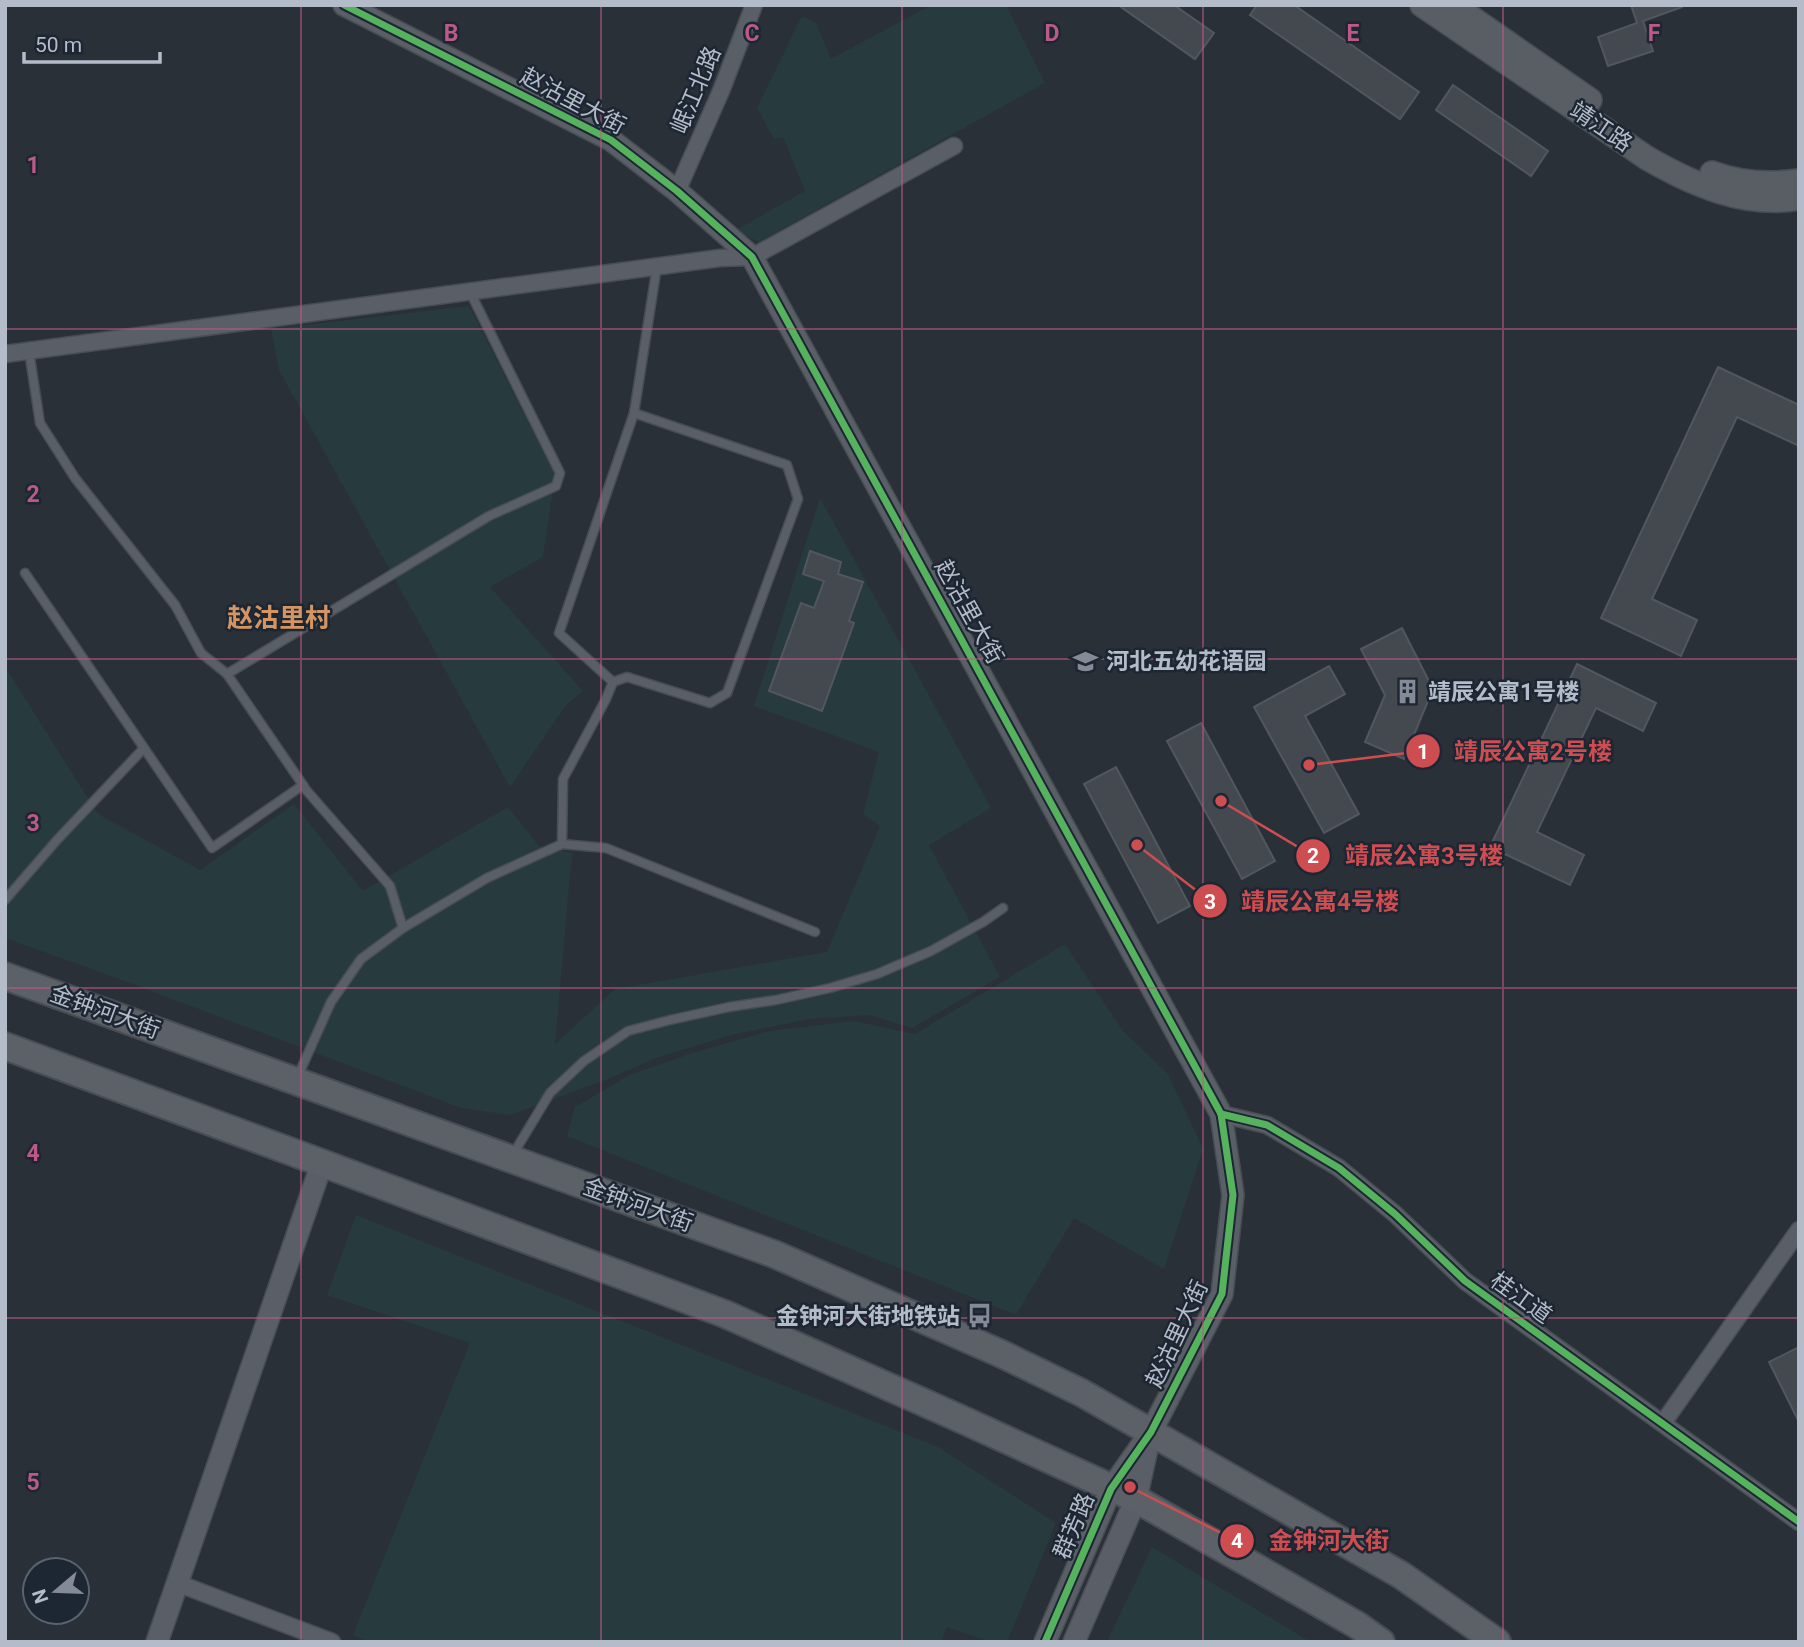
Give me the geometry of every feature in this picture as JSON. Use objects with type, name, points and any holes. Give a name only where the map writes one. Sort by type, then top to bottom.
[{"type":"main road","name":"靖江路","points":[[1422,5],[1647,158],[1678,176],[1713,190],[1750,198],[1799,198]]},
{"type":"main road","name":"靖江路","points":[[1453,5],[1661,149],[1689,164],[1724,177],[1759,183],[1799,181]]},
{"type":"main road","name":"金钟河大街","points":[[5,976],[774,1255],[1015,1361],[1082,1393],[1401,1575],[1497,1642]]},
{"type":"main road","points":[[5,1046],[725,1314],[1136,1499],[1334,1612],[1381,1642]]},
{"type":"street","name":"赵沽里大街","points":[[344,5],[611,140],[677,191],[752,257],[1222,1114],[1233,1195],[1222,1294],[1151,1432]]},
{"type":"street","name":"岷江北路","points":[[677,191],[722,91],[754,5]]},
{"type":"street","points":[[5,354],[720,258],[752,257],[954,146]]},
{"type":"street","name":"桂江道","points":[[1222,1114],[1267,1125],[1339,1168],[1395,1214],[1465,1281],[1799,1522]]},
{"type":"street","points":[[157,1642],[322,1163]]},
{"type":"street","points":[[1663,1423],[1799,1230]]},
{"type":"street","name":"群芳路","points":[[1045,1642],[1111,1489],[1151,1432]]},
{"type":"street","name":"群芳路","points":[[1074,1642],[1136,1499],[1151,1432]]},
{"type":"street","points":[[177,1583],[332,1642]]},
{"type":"lane","points":[[613,682],[559,633],[634,414],[657,267]]},
{"type":"lane","points":[[227,674],[489,516],[556,486],[560,473],[470,292]]},
{"type":"lane","points":[[29,351],[40,423],[75,478],[174,605],[201,653],[227,674],[303,785],[390,886],[403,928]]},
{"type":"lane","points":[[562,844],[563,779],[613,682],[627,677],[710,703],[727,693],[797,499],[787,466],[634,414]]},
{"type":"lane","points":[[25,573],[212,848],[303,785]]},
{"type":"lane","points":[[5,900],[57,840],[144,748]]},
{"type":"lane","points":[[296,1081],[331,1002],[361,959],[403,928],[487,877],[562,844],[606,848],[816,932]]},
{"type":"lane","points":[[510,1158],[550,1093],[584,1061],[628,1031],[729,1007],[830,988],[877,974],[930,951],[1003,908]]},
{"type":"green space","points":[[931,5],[1006,5],[1045,83],[759,242],[734,231],[805,191],[783,137],[774,139],[757,108],[802,16],[816,23],[831,59]]},
{"type":"green space","points":[[469,306],[555,475],[543,557],[490,587],[583,691],[566,705],[510,787],[279,370],[271,329]]},
{"type":"green space","points":[[820,498],[991,808],[929,845],[1000,977],[912,1028],[870,1015],[809,1019],[731,1035],[656,1058],[611,1078],[510,1115],[461,1108],[5,938],[5,667],[98,814],[200,870],[294,804],[363,891],[508,807],[539,846],[572,853],[555,1044],[615,989],[827,952],[880,826],[863,814],[879,752],[754,706]]},
{"type":"green space","points":[[1065,944],[1123,1031],[1168,1074],[1203,1149],[1164,1269],[1074,1218],[1016,1315],[567,1136],[575,1107],[630,1075],[692,1053],[769,1031],[854,1021],[915,1034]]},
{"type":"green space","points":[[356,1215],[938,1447],[1056,1523],[1007,1642],[990,1642],[947,1627],[941,1642],[369,1642],[353,1635],[470,1343],[327,1295]]},
{"type":"green space","points":[[1152,1547],[1311,1642],[1107,1642]]},
{"type":"building","points":[[1118,5],[1174,5],[1214,33],[1195,59]]},
{"type":"building","points":[[1257,5],[1294,5],[1419,92],[1400,119],[1250,15]]},
{"type":"building","points":[[1631,5],[1682,7],[1643,21],[1653,51],[1608,66],[1598,37],[1637,23]]},
{"type":"building","points":[[1453,85],[1548,151],[1531,176],[1436,110]]},
{"type":"building","points":[[1718,367],[1799,405],[1799,446],[1737,417],[1652,599],[1697,620],[1681,656],[1601,618]]},
{"type":"building","points":[[810,551],[841,562],[838,574],[863,582],[849,621],[854,623],[822,711],[769,691],[801,603],[814,608],[824,581],[803,574]]},
{"type":"building","name":"靖辰公寓1号楼","points":[[1402,628],[1433,689],[1404,759],[1365,742],[1385,695],[1361,649]]},
{"type":"building","points":[[1577,664],[1656,703],[1643,731],[1596,708],[1537,832],[1584,855],[1570,885],[1490,847]]},
{"type":"building","points":[[1329,666],[1345,694],[1305,716],[1359,814],[1324,833],[1254,707]]},
{"type":"building","points":[[1201,723],[1275,861],[1242,879],[1167,741]]},
{"type":"building","points":[[1116,767],[1190,906],[1158,923],[1084,784]]},
{"type":"building","points":[[1799,1347],[1799,1422],[1769,1362]]},
{"type":"cycle path","points":[[344,5],[611,140],[677,191],[752,257],[1221,1114],[1233,1195],[1222,1294],[1151,1432],[1111,1489],[1045,1642]]},
{"type":"cycle path","points":[[1221,1114],[1267,1125],[1339,1168],[1395,1214],[1465,1281],[1799,1522]]},
{"type":"place","name":"河北五幼花语园","points":[[1086,661]]},
{"type":"place","name":"靖辰公寓1号楼","points":[[1408,692]]},
{"type":"place","name":"靖辰公寓2号楼","points":[[1309,765]]},
{"type":"place","name":"靖辰公寓3号楼","points":[[1221,801]]},
{"type":"place","name":"靖辰公寓4号楼","points":[[1137,845]]},
{"type":"place","name":"金钟河大街地铁站","points":[[980,1316]]},
{"type":"place","name":"金钟河大街","points":[[1130,1487]]},
{"type":"district","name":"赵沽里村","points":[[279,618]]}]
